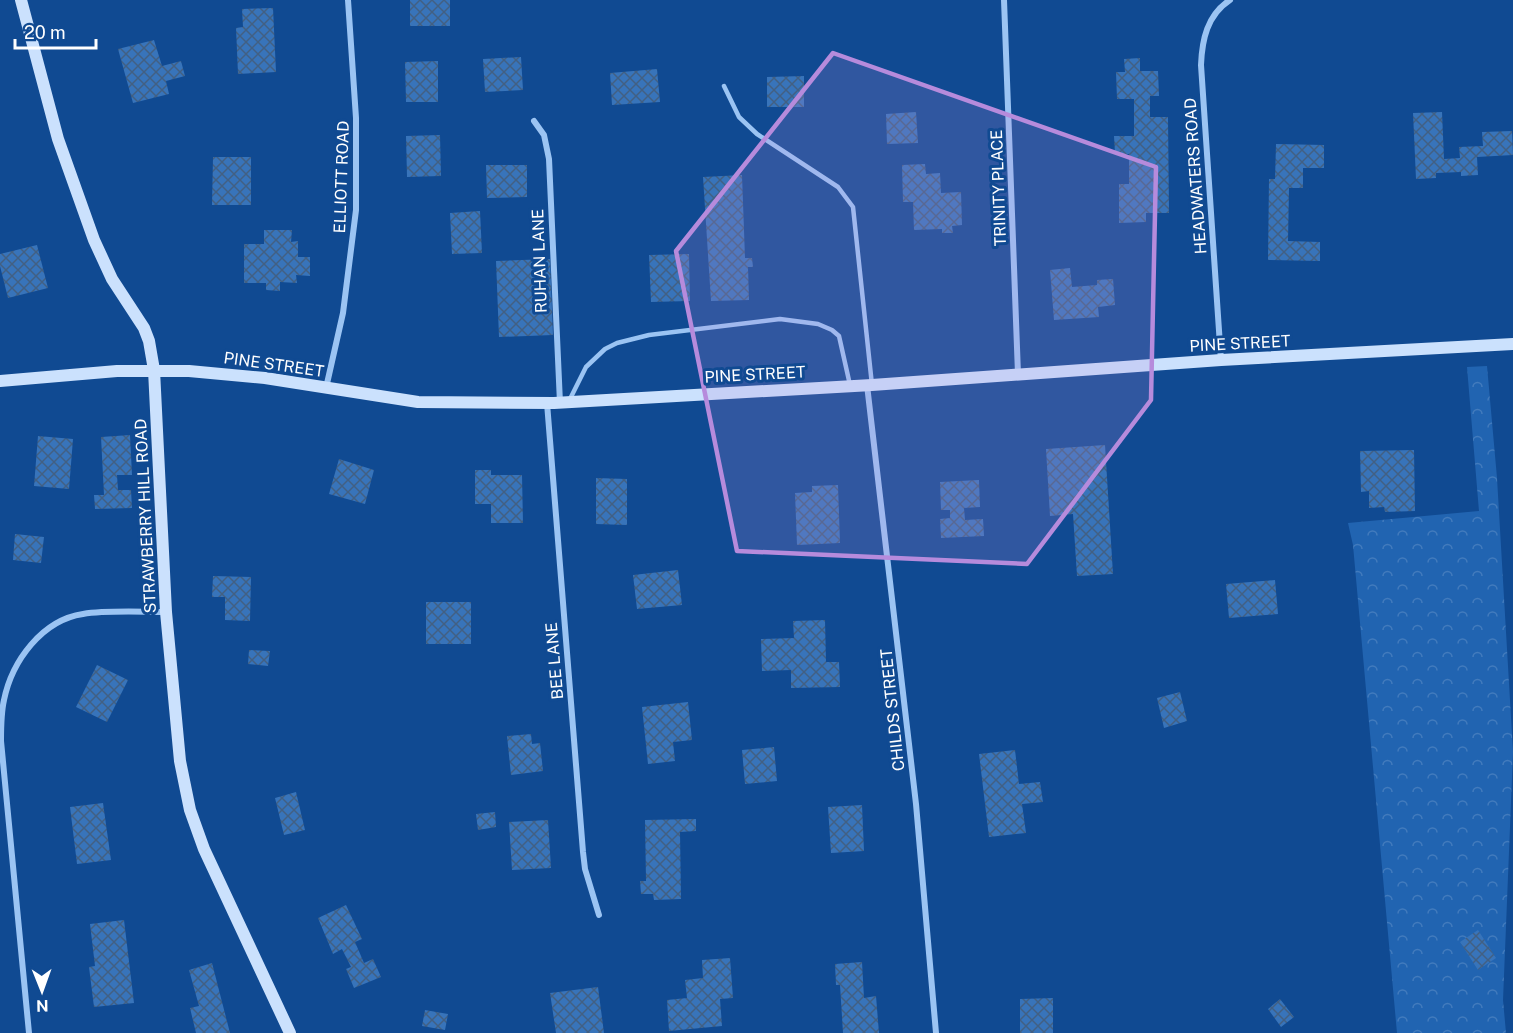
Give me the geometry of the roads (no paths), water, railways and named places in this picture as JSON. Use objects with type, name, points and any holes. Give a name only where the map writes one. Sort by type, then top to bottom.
[{"type":"main road","name":"STRAWBERRY HILL ROAD","points":[[21,0],[58,139],[94,240],[112,279],[144,328],[149,341],[154,370],[165,612],[175,729],[190,810],[204,849],[290,1033]]},
{"type":"main road","name":"PINE STREET","points":[[0,381],[72,374],[154,370],[233,374],[418,402],[558,403],[870,385],[1221,360],[1513,344]]},
{"type":"street","name":"ELLIOTT ROAD","points":[[326,388],[343,313],[356,210],[356,118],[348,0]]},
{"type":"street","name":"TRINITY PLACE","points":[[1004,0],[1018,375]]},
{"type":"street","name":"HEADWATERS ROAD","points":[[1221,360],[1201,65],[1202,44],[1207,28],[1214,15],[1230,0]]},
{"type":"street","name":"RUHAN LANE","points":[[534,121],[544,135],[549,159],[558,403]]},
{"type":"street","name":"CHILDS STREET","points":[[870,385],[915,792],[936,1033]]},
{"type":"street","name":"BEE LANE","points":[[558,403],[583,852],[585,869],[599,915]]},
{"type":"street","points":[[29,1033],[2,741],[1,720],[4,698],[13,673],[31,644],[48,629],[64,620],[83,614],[165,612]]},
{"type":"lane","points":[[724,86],[740,117],[757,134],[838,187],[853,207],[870,385]]},
{"type":"lane","points":[[558,403],[586,367],[605,350],[617,343],[650,335],[780,319],[818,324],[839,336],[850,385]]}]
